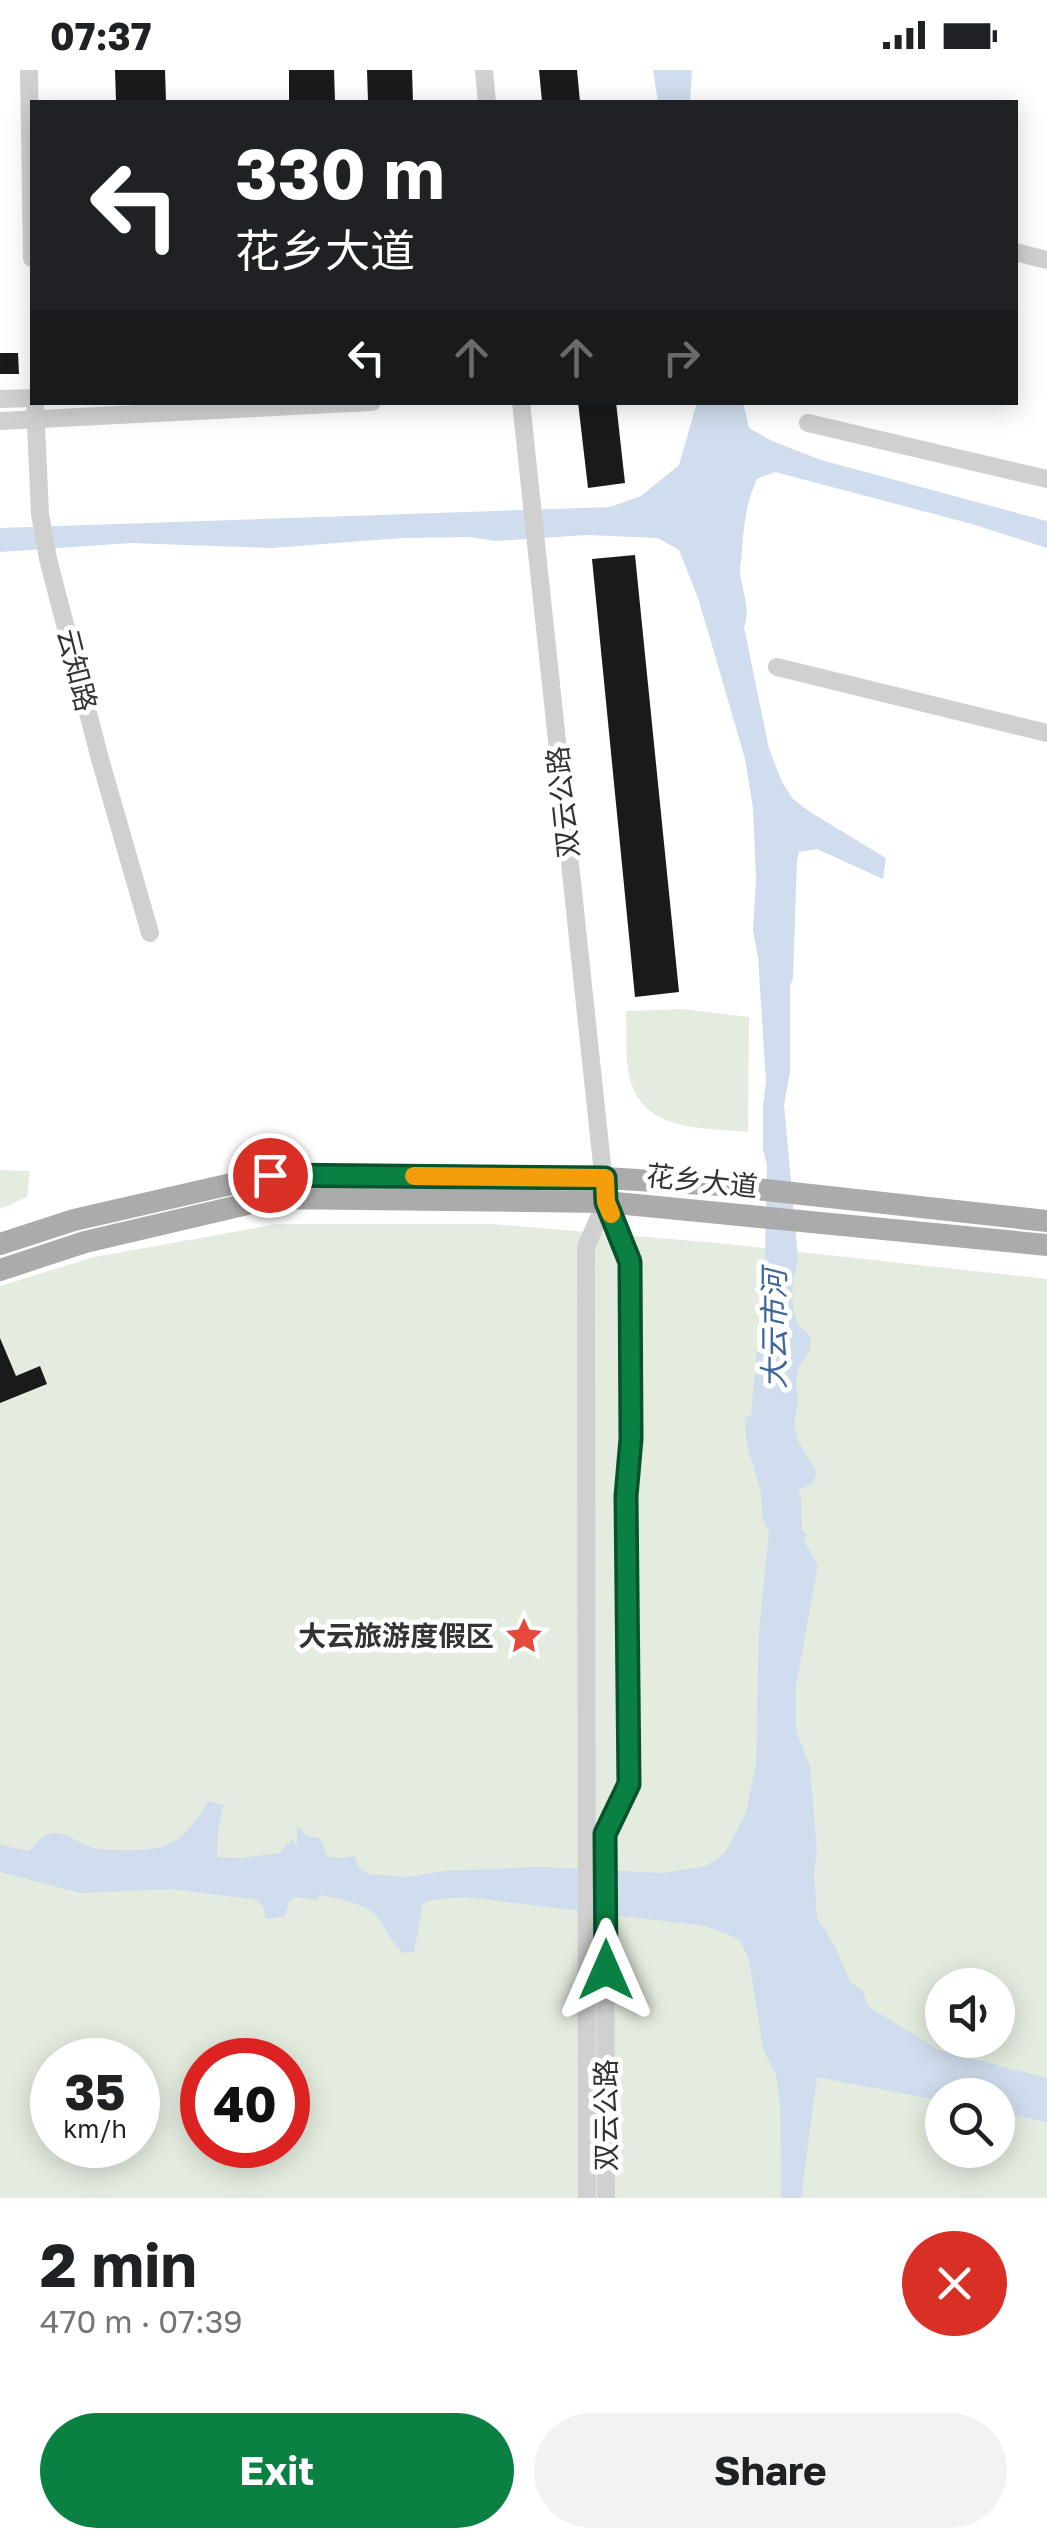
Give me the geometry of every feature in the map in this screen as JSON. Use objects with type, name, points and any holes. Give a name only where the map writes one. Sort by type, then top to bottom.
[{"type":"main road","name":"花乡大道","points":[[0,1244],[74,1220],[270,1175],[606,1190],[753,1217],[1047,1246]]},
{"type":"main road","name":"花乡大道","points":[[0,1270],[85,1242],[273,1198],[755,1188],[1047,1221]]},
{"type":"street","points":[[29,70],[30,133]]},
{"type":"street","points":[[484,70],[487,100]]},
{"type":"street","points":[[1018,253],[1047,260]]},
{"type":"street","points":[[0,399],[35,406],[119,405]]},
{"type":"street","name":"双云公路","points":[[521,405],[606,1190],[630,1262],[631,1439],[626,1496],[629,1784],[596,1862]]},
{"type":"street","points":[[0,421],[35,406]]},
{"type":"street","name":"云知路","points":[[35,406],[40,514],[48,559],[150,933]]},
{"type":"street","points":[[808,423],[1047,479]]},
{"type":"street","points":[[777,667],[1047,733]]},
{"type":"street","name":"双云公路","points":[[588,2198],[596,1862],[586,1247],[606,1190]]},
{"type":"street","name":"双云公路","points":[[596,1932],[606,2198]]},
{"type":"shaded area","points":[[683,1009],[749,1017],[748,1132],[676,1123],[647,1108],[636,1094],[628,1067],[626,1011]]},
{"type":"shaded area","points":[[0,1170],[30,1171],[27,1197],[0,1209]]},
{"type":"shaded area","name":"大云旅游度假区","points":[[278,1224],[492,1224],[718,1243],[1047,1279],[1047,2198],[0,2198],[0,1286],[94,1257]]},
{"type":"water","points":[[653,70],[692,70],[690,100],[658,100]]},
{"type":"water","name":"大云市河","points":[[696,405],[743,405],[749,428],[821,460],[1047,521],[1047,548],[775,472],[757,479],[745,522],[740,573],[746,606],[744,627],[769,749],[783,784],[793,799],[810,812],[886,858],[883,879],[817,849],[799,852],[797,860],[790,1072],[784,1105],[798,1257],[793,1308],[798,1325],[811,1342],[796,1380],[794,1424],[797,1439],[816,1471],[813,1483],[798,1491],[802,1530],[807,1534],[804,1541],[818,1565],[796,1686],[796,1731],[810,1766],[817,1851],[817,1918],[834,1944],[850,1982],[862,1990],[869,2007],[925,2041],[925,2058],[970,2058],[1047,2078],[1047,2122],[1015,2115],[1015,2078],[925,2078],[925,2098],[817,2077],[801,2198],[781,2198],[776,2075],[763,2048],[749,1960],[739,1939],[706,1926],[465,1897],[423,1904],[414,1952],[403,1953],[374,1913],[331,1897],[294,1897],[285,1916],[266,1919],[257,1900],[172,1889],[80,1893],[0,1872],[0,1845],[29,1851],[52,1833],[104,1849],[158,1848],[186,1833],[209,1801],[224,1805],[217,1857],[279,1853],[292,1839],[297,1847],[297,1826],[307,1836],[320,1838],[327,1856],[355,1856],[358,1867],[368,1874],[408,1877],[444,1871],[540,1867],[664,1873],[706,1866],[725,1853],[746,1813],[756,1763],[759,1631],[769,1532],[762,1517],[761,1493],[746,1441],[745,1418],[751,1415],[764,1307],[767,1165],[763,1149],[766,1081],[753,931],[753,808],[745,759],[698,598],[679,550],[658,538],[587,535],[495,541],[468,537],[402,538],[272,548],[131,543],[0,552],[0,528],[610,507],[641,496],[679,465]]},
{"type":"building","points":[[115,70],[165,70],[166,100],[116,100]]},
{"type":"building","points":[[289,70],[334,70],[335,100],[289,100]]},
{"type":"building","points":[[367,70],[412,70],[413,100],[368,100]]},
{"type":"building","points":[[539,70],[577,70],[580,100],[542,100]]},
{"type":"building","points":[[0,353],[18,353],[19,374],[0,374]]},
{"type":"building","points":[[578,405],[616,405],[625,483],[588,488]]},
{"type":"building","points":[[635,555],[679,992],[635,997],[592,559]]},
{"type":"building","points":[[0,1338],[16,1376],[40,1366],[47,1384],[0,1403]]},
{"type":"slow traffic","points":[[414,1176],[605,1178],[611,1214]]},
{"type":"place","name":"大云旅游度假区","points":[[524,1636]]},
{"type":"route","points":[[270,1175],[605,1178],[606,1202],[630,1262],[631,1439],[626,1496],[629,1784],[605,1834],[606,1970]]}]
